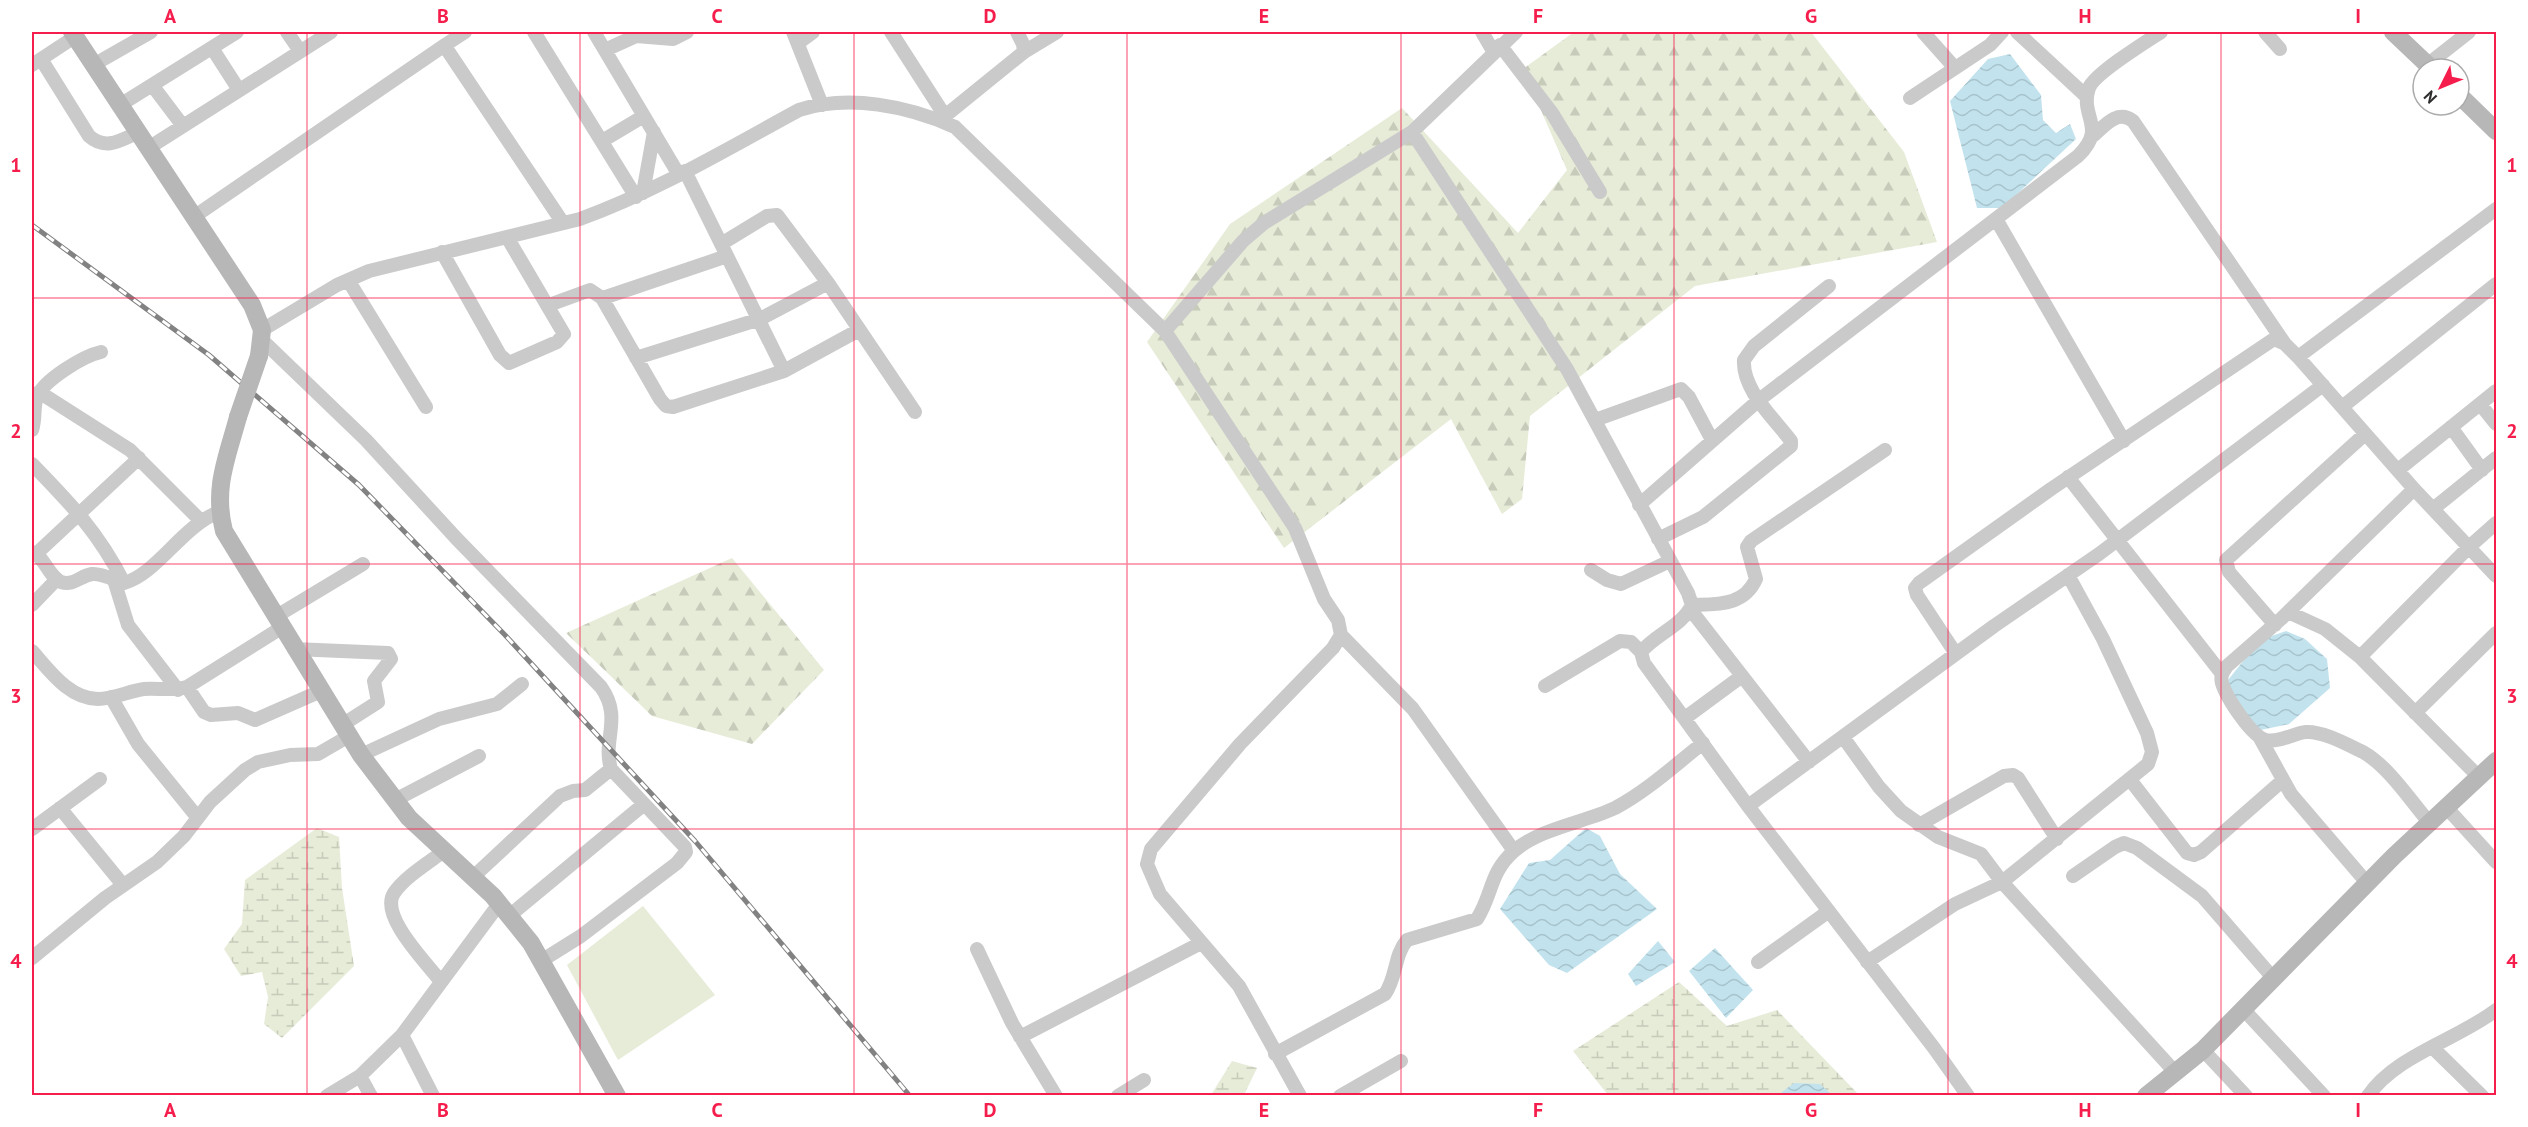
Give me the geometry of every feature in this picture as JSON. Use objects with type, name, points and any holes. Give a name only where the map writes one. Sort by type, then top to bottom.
[{"type":"main road","points":[[2393,32],[2419,57]]},
{"type":"main road","points":[[74,34],[252,305],[261,342],[218,490],[219,512],[224,531],[294,649],[361,755],[395,800],[504,910],[531,943],[617,1095]]},
{"type":"main road","points":[[2471,107],[2496,131]]},
{"type":"main road","points":[[2146,1095],[2203,1050],[2429,822],[2496,761]]},
{"type":"street","points":[[95,64],[150,32]]},
{"type":"street","points":[[120,105],[237,32]]},
{"type":"street","points":[[287,32],[300,51]]},
{"type":"street","points":[[74,34],[36,62],[89,136],[105,145],[145,140],[183,126],[331,32]]},
{"type":"street","points":[[195,216],[465,32]]},
{"type":"street","points":[[534,32],[602,141],[640,195]]},
{"type":"street","points":[[594,32],[644,116],[682,173],[760,319],[784,371]]},
{"type":"street","points":[[605,50],[636,36],[673,39],[687,32]]},
{"type":"street","points":[[813,32],[795,38],[818,105]]},
{"type":"street","points":[[891,32],[942,118]]},
{"type":"street","points":[[1017,32],[1024,52]]},
{"type":"street","points":[[942,118],[1024,52],[1058,32]]},
{"type":"street","points":[[1482,32],[1552,113],[1600,192]]},
{"type":"street","points":[[1165,332],[1243,241],[1264,223],[1412,132],[1496,48],[1516,32]]},
{"type":"street","points":[[1923,32],[1955,68]]},
{"type":"street","points":[[1910,98],[1990,45],[2002,32]]},
{"type":"street","points":[[2017,32],[2087,97]]},
{"type":"street","points":[[2094,135],[2087,97],[2090,86],[2104,73],[2161,32]]},
{"type":"street","points":[[2265,32],[2280,49]]},
{"type":"street","points":[[2441,57],[2469,32]]},
{"type":"street","points":[[446,45],[564,223]]},
{"type":"street","points":[[212,48],[239,90]]},
{"type":"street","points":[[152,85],[183,126]]},
{"type":"street","points":[[542,961],[581,936],[682,857],[685,847],[611,769],[607,758],[612,730],[612,712],[609,699],[601,687],[456,538],[366,440],[261,342],[348,280],[442,252],[564,223],[640,195],[799,110],[818,105],[885,106],[942,118],[978,147],[1165,332],[1184,357],[1295,528],[1324,599],[1338,620],[1341,635],[1413,709],[1514,851]]},
{"type":"street","points":[[602,141],[644,116]]},
{"type":"street","points":[[1639,505],[1759,400],[2078,156],[2089,146],[2094,135],[2112,119],[2126,116],[2133,121],[2285,344],[2414,489],[2496,576]]},
{"type":"street","points":[[640,195],[654,132]]},
{"type":"street","points":[[1412,132],[1567,369],[1670,561],[1691,607],[1809,762]]},
{"type":"street","points":[[2298,357],[2496,209]]},
{"type":"street","points":[[602,298],[724,250],[767,216],[777,215],[828,283],[915,412]]},
{"type":"street","points":[[1996,219],[2124,441]]},
{"type":"street","points":[[442,252],[504,361],[515,361],[561,338],[564,334],[563,328],[507,237]]},
{"type":"street","points":[[348,280],[426,407]]},
{"type":"street","points":[[636,358],[760,319],[828,283]]},
{"type":"street","points":[[2342,407],[2496,284]]},
{"type":"street","points":[[1658,539],[1703,517],[1791,446],[1791,441],[1759,400],[1745,376],[1744,360],[1747,353],[1829,286]]},
{"type":"street","points":[[549,305],[590,290],[602,298],[660,399],[666,406],[673,407],[784,371],[859,330]]},
{"type":"street","points":[[1956,654],[1915,588],[2068,477],[2124,441],[2266,342],[2274,339],[2285,344]]},
{"type":"street","points":[[32,429],[35,400],[39,392],[74,363],[89,354],[101,352]]},
{"type":"street","points":[[1748,806],[2116,541],[2323,385]]},
{"type":"street","points":[[1595,420],[1673,389],[1681,389],[1689,397],[1712,440]]},
{"type":"street","points":[[39,392],[115,439],[139,458],[200,520]]},
{"type":"street","points":[[2397,470],[2496,392]]},
{"type":"street","points":[[2480,404],[2496,424]]},
{"type":"street","points":[[2451,427],[2482,470]]},
{"type":"street","points":[[2275,625],[2229,572],[2226,560],[2365,434]]},
{"type":"street","points":[[1691,607],[1730,603],[1747,593],[1756,579],[1747,547],[1751,541],[1885,450]]},
{"type":"street","points":[[139,458],[34,553],[57,579],[71,583],[95,574],[119,581],[140,575],[200,520],[219,512]]},
{"type":"street","points":[[2433,509],[2496,458]]},
{"type":"street","points":[[32,464],[80,513],[108,551],[119,581],[128,625],[204,712],[211,715],[238,714],[255,720],[321,691]]},
{"type":"street","points":[[2068,477],[2222,674],[2228,696],[2252,731],[2268,741],[2307,732],[2363,753],[2384,770],[2429,822]]},
{"type":"street","points":[[2222,674],[2414,489]]},
{"type":"street","points":[[2360,657],[2469,547],[2496,523]]},
{"type":"street","points":[[1591,570],[1607,580],[1621,584],[1670,561]]},
{"type":"street","points":[[32,651],[59,681],[76,693],[97,699],[146,689],[182,689],[363,564]]},
{"type":"street","points":[[1868,962],[1955,904],[2002,882],[2131,781],[2148,764],[2152,752],[2147,733],[2103,639],[2068,575]]},
{"type":"street","points":[[32,605],[57,579]]},
{"type":"street","points":[[1641,652],[1687,615],[1691,607]]},
{"type":"street","points":[[2288,612],[2325,629],[2360,657],[2479,777]]},
{"type":"street","points":[[2415,713],[2496,633]]},
{"type":"street","points":[[1300,1095],[1239,986],[1160,894],[1151,880],[1147,864],[1151,849],[1240,744],[1333,648],[1341,635]]},
{"type":"street","points":[[1545,686],[1620,640],[1631,642],[1641,652],[1644,663],[1748,806],[1968,1095]]},
{"type":"street","points":[[32,958],[123,885],[169,852],[226,785],[258,762],[290,755],[318,754],[378,702],[374,681],[391,660],[388,653],[294,649]]},
{"type":"street","points":[[1685,718],[1742,676]]},
{"type":"street","points":[[361,755],[439,719],[497,704],[522,684]]},
{"type":"street","points":[[111,697],[138,744],[198,818]]},
{"type":"street","points":[[1843,737],[1891,801],[1919,825],[1938,837],[1981,854],[2002,882],[2175,1072]]},
{"type":"street","points":[[2260,738],[2282,781],[2368,884]]},
{"type":"street","points":[[1275,1054],[1385,994],[1392,983],[1400,949],[1407,940],[1420,934],[1477,919],[1483,909],[1491,880],[1514,851],[1530,841],[1626,801],[1703,742]]},
{"type":"street","points":[[395,800],[479,756]]},
{"type":"street","points":[[472,878],[560,796],[573,791],[585,790],[611,769]]},
{"type":"street","points":[[1919,825],[2004,776],[2013,775],[2018,778],[2057,839]]},
{"type":"street","points":[[32,829],[100,779]]},
{"type":"street","points":[[2131,781],[2187,853],[2194,855],[2201,852],[2282,781]]},
{"type":"street","points":[[327,1095],[360,1076],[402,1035],[441,982],[504,910],[643,805]]},
{"type":"street","points":[[2446,807],[2496,862]]},
{"type":"street","points":[[60,808],[123,885]]},
{"type":"street","points":[[2073,876],[2124,843],[2138,848],[2202,896],[2274,980]]},
{"type":"street","points":[[441,982],[395,922],[390,900],[396,890],[444,850]]},
{"type":"street","points":[[1758,962],[1829,911]]},
{"type":"street","points":[[1020,1037],[1201,943]]},
{"type":"street","points":[[977,949],[1020,1037],[1056,1095]]},
{"type":"street","points":[[2244,1010],[2324,1095]]},
{"type":"street","points":[[2368,1095],[2393,1069],[2496,1010]]},
{"type":"street","points":[[402,1035],[433,1095]]},
{"type":"street","points":[[2433,1048],[2482,1095]]},
{"type":"street","points":[[2203,1050],[2246,1095]]},
{"type":"street","points":[[1341,1095],[1401,1061]]},
{"type":"street","points":[[360,1076],[371,1095]]},
{"type":"street","points":[[1118,1095],[1144,1080]]},
{"type":"green space","points":[[1574,32],[1811,32],[1904,152],[1937,242],[1695,286],[1530,416],[1522,499],[1502,514],[1451,419],[1284,548],[1147,342],[1230,224],[1402,108],[1518,233],[1567,170],[1523,69]]},
{"type":"green space","points":[[732,558],[824,670],[752,744],[652,716],[566,633]]},
{"type":"green space","points":[[317,828],[339,837],[342,888],[354,966],[282,1038],[264,1024],[268,997],[262,972],[241,976],[224,949],[242,924],[245,880]]},
{"type":"green space","points":[[643,906],[715,995],[618,1060],[567,965]]},
{"type":"green space","points":[[1679,982],[1727,1026],[1777,1010],[1859,1095],[1608,1095],[1573,1051]]},
{"type":"green space","points":[[1232,1061],[1257,1068],[1244,1095],[1211,1095]]},
{"type":"water","points":[[2010,54],[2041,95],[2043,120],[2056,133],[2070,124],[2076,139],[2002,208],[1977,208],[1950,101],[1988,59]]},
{"type":"water","points":[[2286,631],[2305,639],[2327,659],[2330,688],[2289,724],[2256,731],[2224,685],[2260,640]]},
{"type":"water","points":[[1586,828],[1600,836],[1620,874],[1657,909],[1567,973],[1549,965],[1500,909],[1529,863],[1550,860]]},
{"type":"water","points":[[1658,941],[1675,962],[1636,986],[1628,974]]},
{"type":"water","points":[[1715,948],[1753,990],[1726,1018],[1689,971]]},
{"type":"water","points":[[1794,1083],[1820,1084],[1832,1095],[1778,1095]]},
{"type":"railway","points":[[32,225],[209,355],[359,485],[505,635],[695,841],[910,1096]]}]
